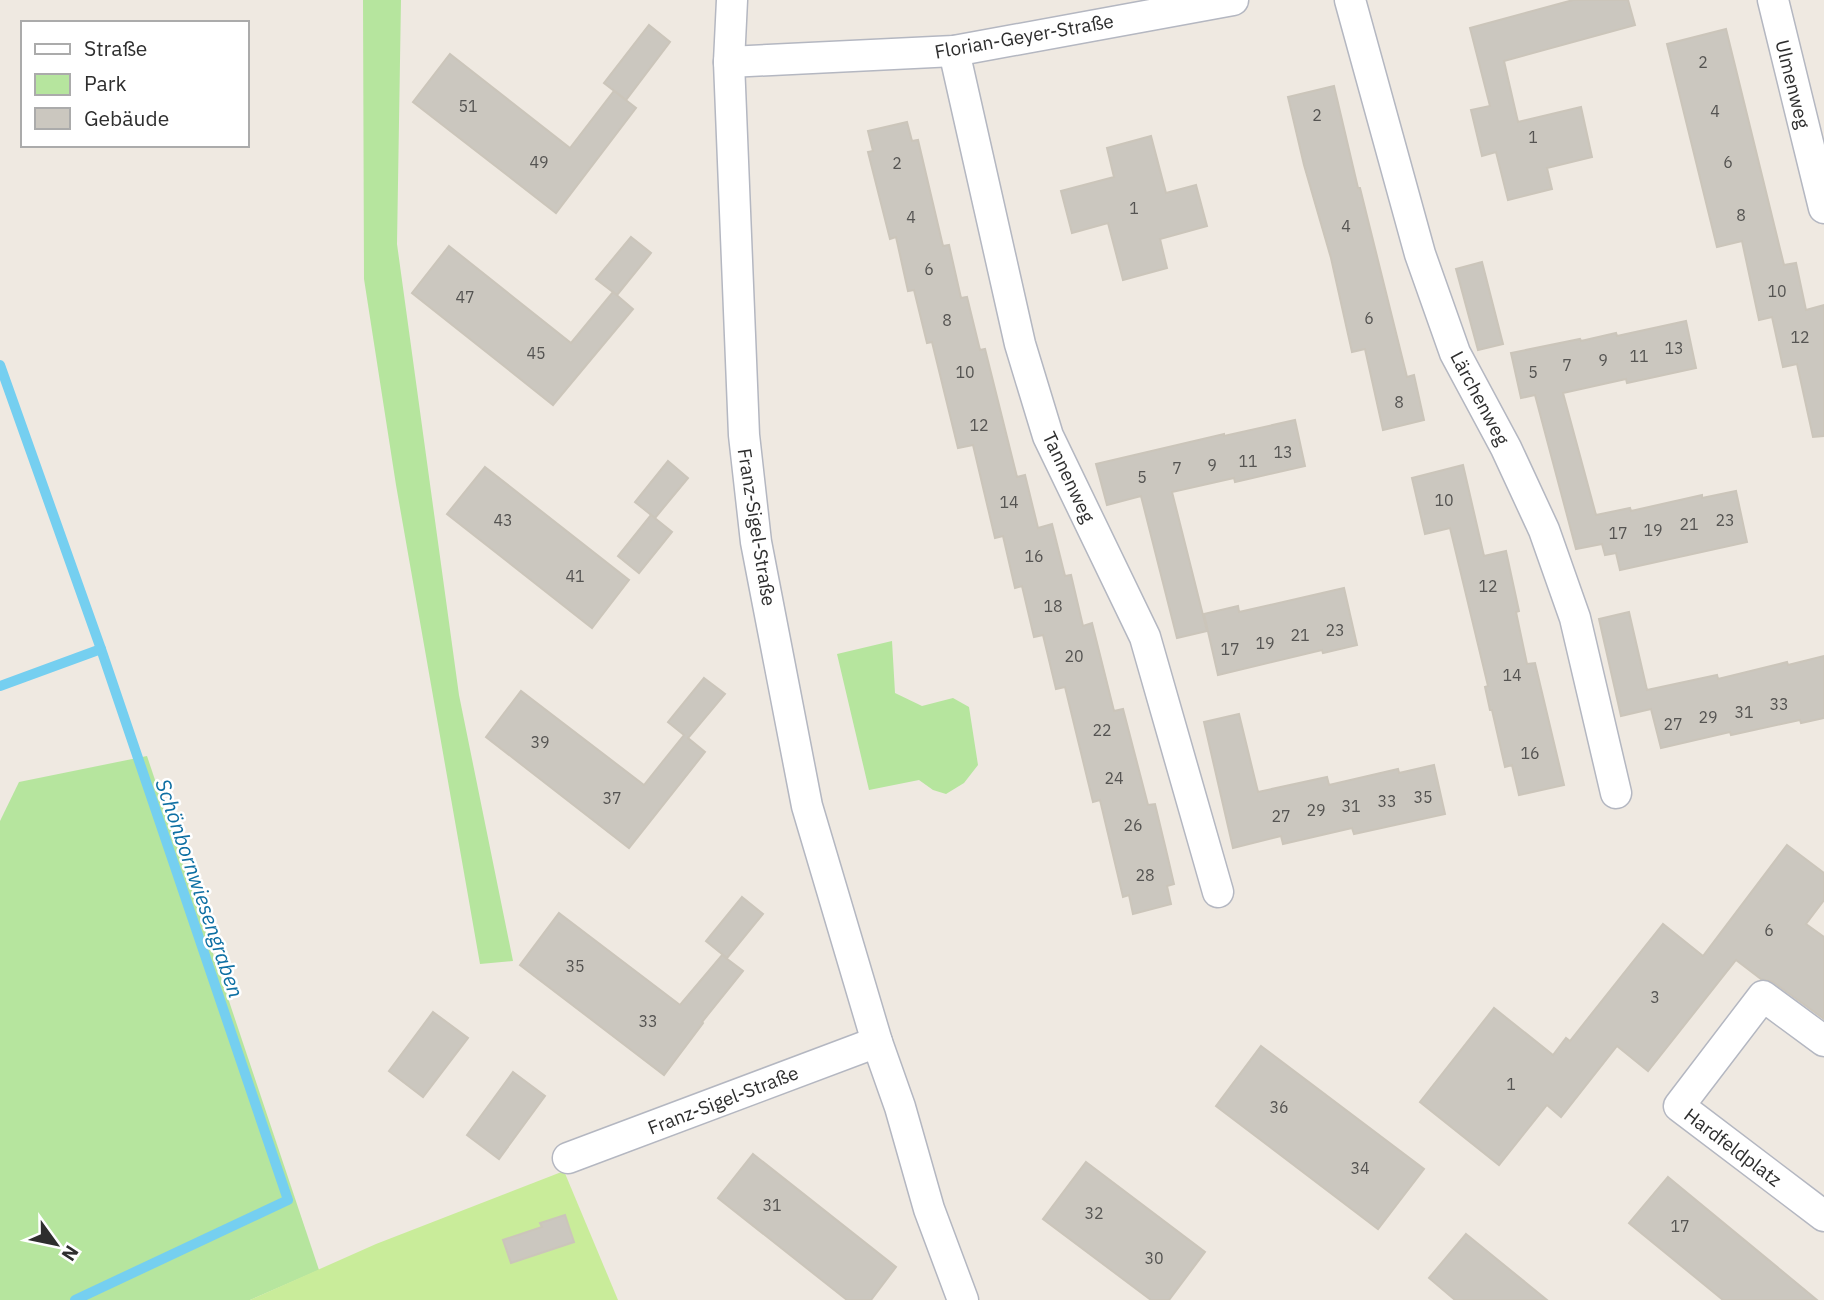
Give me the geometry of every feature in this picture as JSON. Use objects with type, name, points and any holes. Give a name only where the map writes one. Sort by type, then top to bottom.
[{"type":"street","name":"Franz-Sigel-Straße","points":[[732,0],[729,62],[744,435],[756,542],[807,806],[929,1209],[964,1300]]},
{"type":"street","name":"Florian-Geyer-Straße","points":[[729,62],[954,51],[1185,4],[1233,0]]},
{"type":"street","name":"Lärchenweg","points":[[1350,0],[1420,254],[1455,353],[1506,448],[1544,530],[1575,618],[1616,793]]},
{"type":"street","name":"Ulmenweg","points":[[1773,0],[1824,208]]},
{"type":"street","name":"Tannenweg","points":[[954,51],[1020,344],[1048,436],[1145,637],[1217,891]]},
{"type":"street","name":"Hardfeldplatz","points":[[1824,1041],[1763,996],[1679,1106],[1824,1216]]},
{"type":"street","name":"Franz-Sigel-Straße","points":[[568,1158],[877,1042]]},
{"type":"green space","points":[[363,0],[401,0],[397,244],[459,695],[513,961],[480,964],[396,485],[364,279]]},
{"type":"green space","points":[[892,641],[895,693],[922,706],[953,698],[969,707],[978,765],[964,783],[946,794],[933,790],[919,780],[869,790],[837,654]]},
{"type":"green space","points":[[147,756],[319,1270],[250,1300],[0,1300],[0,821],[19,782]]},
{"type":"green space","points":[[564,1171],[618,1300],[250,1300],[376,1244]]},
{"type":"building","points":[[1573,0],[1628,0],[1635,25],[1504,61],[1518,122],[1581,107],[1592,157],[1547,168],[1552,189],[1508,200],[1496,152],[1482,156],[1471,110],[1490,106],[1470,28]]},
{"type":"building","points":[[649,25],[670,42],[626,100],[604,83]]},
{"type":"building","points":[[1726,29],[1784,265],[1796,263],[1806,310],[1824,305],[1824,436],[1813,437],[1797,364],[1783,367],[1772,317],[1759,320],[1742,241],[1717,247],[1667,44]]},
{"type":"building","points":[[450,54],[570,148],[614,91],[636,108],[556,213],[413,102]]},
{"type":"building","points":[[1334,86],[1407,377],[1414,375],[1424,420],[1383,430],[1365,349],[1352,352],[1331,258],[1288,97]]},
{"type":"building","points":[[907,122],[912,141],[918,140],[943,246],[949,245],[961,298],[967,297],[980,350],[985,349],[1017,477],[1025,475],[1038,528],[1052,524],[1065,576],[1071,575],[1083,626],[1092,623],[1114,711],[1123,709],[1148,805],[1155,804],[1174,884],[1167,886],[1171,904],[1133,914],[1129,895],[1123,897],[1100,800],[1093,802],[1065,687],[1056,689],[1043,635],[1034,637],[1022,586],[1015,588],[1003,536],[995,538],[973,445],[958,448],[932,342],[927,343],[914,290],[908,291],[896,237],[890,239],[868,152],[873,151],[868,131]]},
{"type":"building","points":[[1151,136],[1166,193],[1196,185],[1207,226],[1160,239],[1167,268],[1123,280],[1108,223],[1072,233],[1061,191],[1114,177],[1107,148]]},
{"type":"building","points":[[631,237],[651,253],[617,295],[596,279]]},
{"type":"building","points":[[449,246],[571,343],[613,292],[633,309],[553,405],[412,293]]},
{"type":"building","points":[[1482,262],[1503,344],[1478,350],[1456,269]]},
{"type":"building","points":[[1686,321],[1696,368],[1627,383],[1626,379],[1563,393],[1596,515],[1736,491],[1747,542],[1620,570],[1616,553],[1605,555],[1602,544],[1576,549],[1535,395],[1521,398],[1511,353],[1616,333],[1617,336]]},
{"type":"building","points":[[1295,420],[1305,466],[1235,482],[1234,478],[1172,492],[1207,631],[1177,638],[1141,496],[1107,505],[1096,464]]},
{"type":"building","points":[[668,461],[688,478],[655,518],[635,502]]},
{"type":"building","points":[[1463,465],[1484,556],[1506,551],[1527,664],[1535,663],[1564,785],[1519,795],[1512,765],[1505,767],[1490,710],[1485,687],[1488,686],[1450,528],[1425,534],[1412,478]]},
{"type":"building","points":[[485,467],[629,580],[592,628],[447,514]]},
{"type":"building","points":[[651,515],[672,532],[639,573],[618,556]]},
{"type":"building","points":[[1344,588],[1357,645],[1323,653],[1322,650],[1218,675],[1204,614],[1238,606],[1239,612]]},
{"type":"building","points":[[1629,612],[1647,690],[1717,675],[1718,679],[1824,656],[1824,718],[1801,723],[1800,720],[1731,735],[1730,732],[1661,748],[1651,709],[1621,716],[1599,619]]},
{"type":"building","points":[[704,678],[725,694],[688,738],[705,752],[629,848],[486,737],[521,691],[644,785],[684,735],[668,722]]},
{"type":"building","points":[[1239,714],[1258,792],[1327,777],[1329,785],[1398,769],[1399,773],[1434,765],[1445,814],[1354,834],[1352,828],[1283,844],[1281,836],[1233,848],[1204,722]]},
{"type":"building","points":[[1787,845],[1824,873],[1824,900],[1806,924],[1824,937],[1824,1019],[1773,982],[1761,979],[1736,960],[1648,1071],[1617,1046],[1561,1117],[1547,1105],[1499,1165],[1420,1102],[1494,1008],[1553,1055],[1566,1038],[1570,1041],[1663,924],[1703,956]]},
{"type":"building","points":[[742,897],[763,914],[727,958],[706,941]]},
{"type":"building","points":[[559,913],[680,1005],[722,955],[743,971],[664,1075],[520,965]]},
{"type":"building","points":[[433,1012],[468,1038],[423,1097],[389,1071]]},
{"type":"building","points":[[1261,1046],[1424,1169],[1378,1229],[1216,1106]]},
{"type":"building","points":[[513,1072],[545,1096],[499,1159],[467,1135]]},
{"type":"building","points":[[753,1154],[896,1267],[871,1300],[847,1300],[718,1198]]},
{"type":"building","points":[[1086,1162],[1205,1252],[1169,1300],[1151,1300],[1043,1219]]},
{"type":"building","points":[[1668,1177],[1817,1300],[1723,1300],[1629,1223]]},
{"type":"building","points":[[565,1215],[574,1242],[511,1263],[503,1240],[542,1227],[540,1223]]},
{"type":"building","points":[[1466,1234],[1547,1300],[1455,1300],[1429,1278]]},
{"type":"waterway","name":"Schönbornwiesengraben","points":[[0,365],[101,649],[288,1200],[75,1300]]},
{"type":"waterway","points":[[0,686],[101,649]]}]
